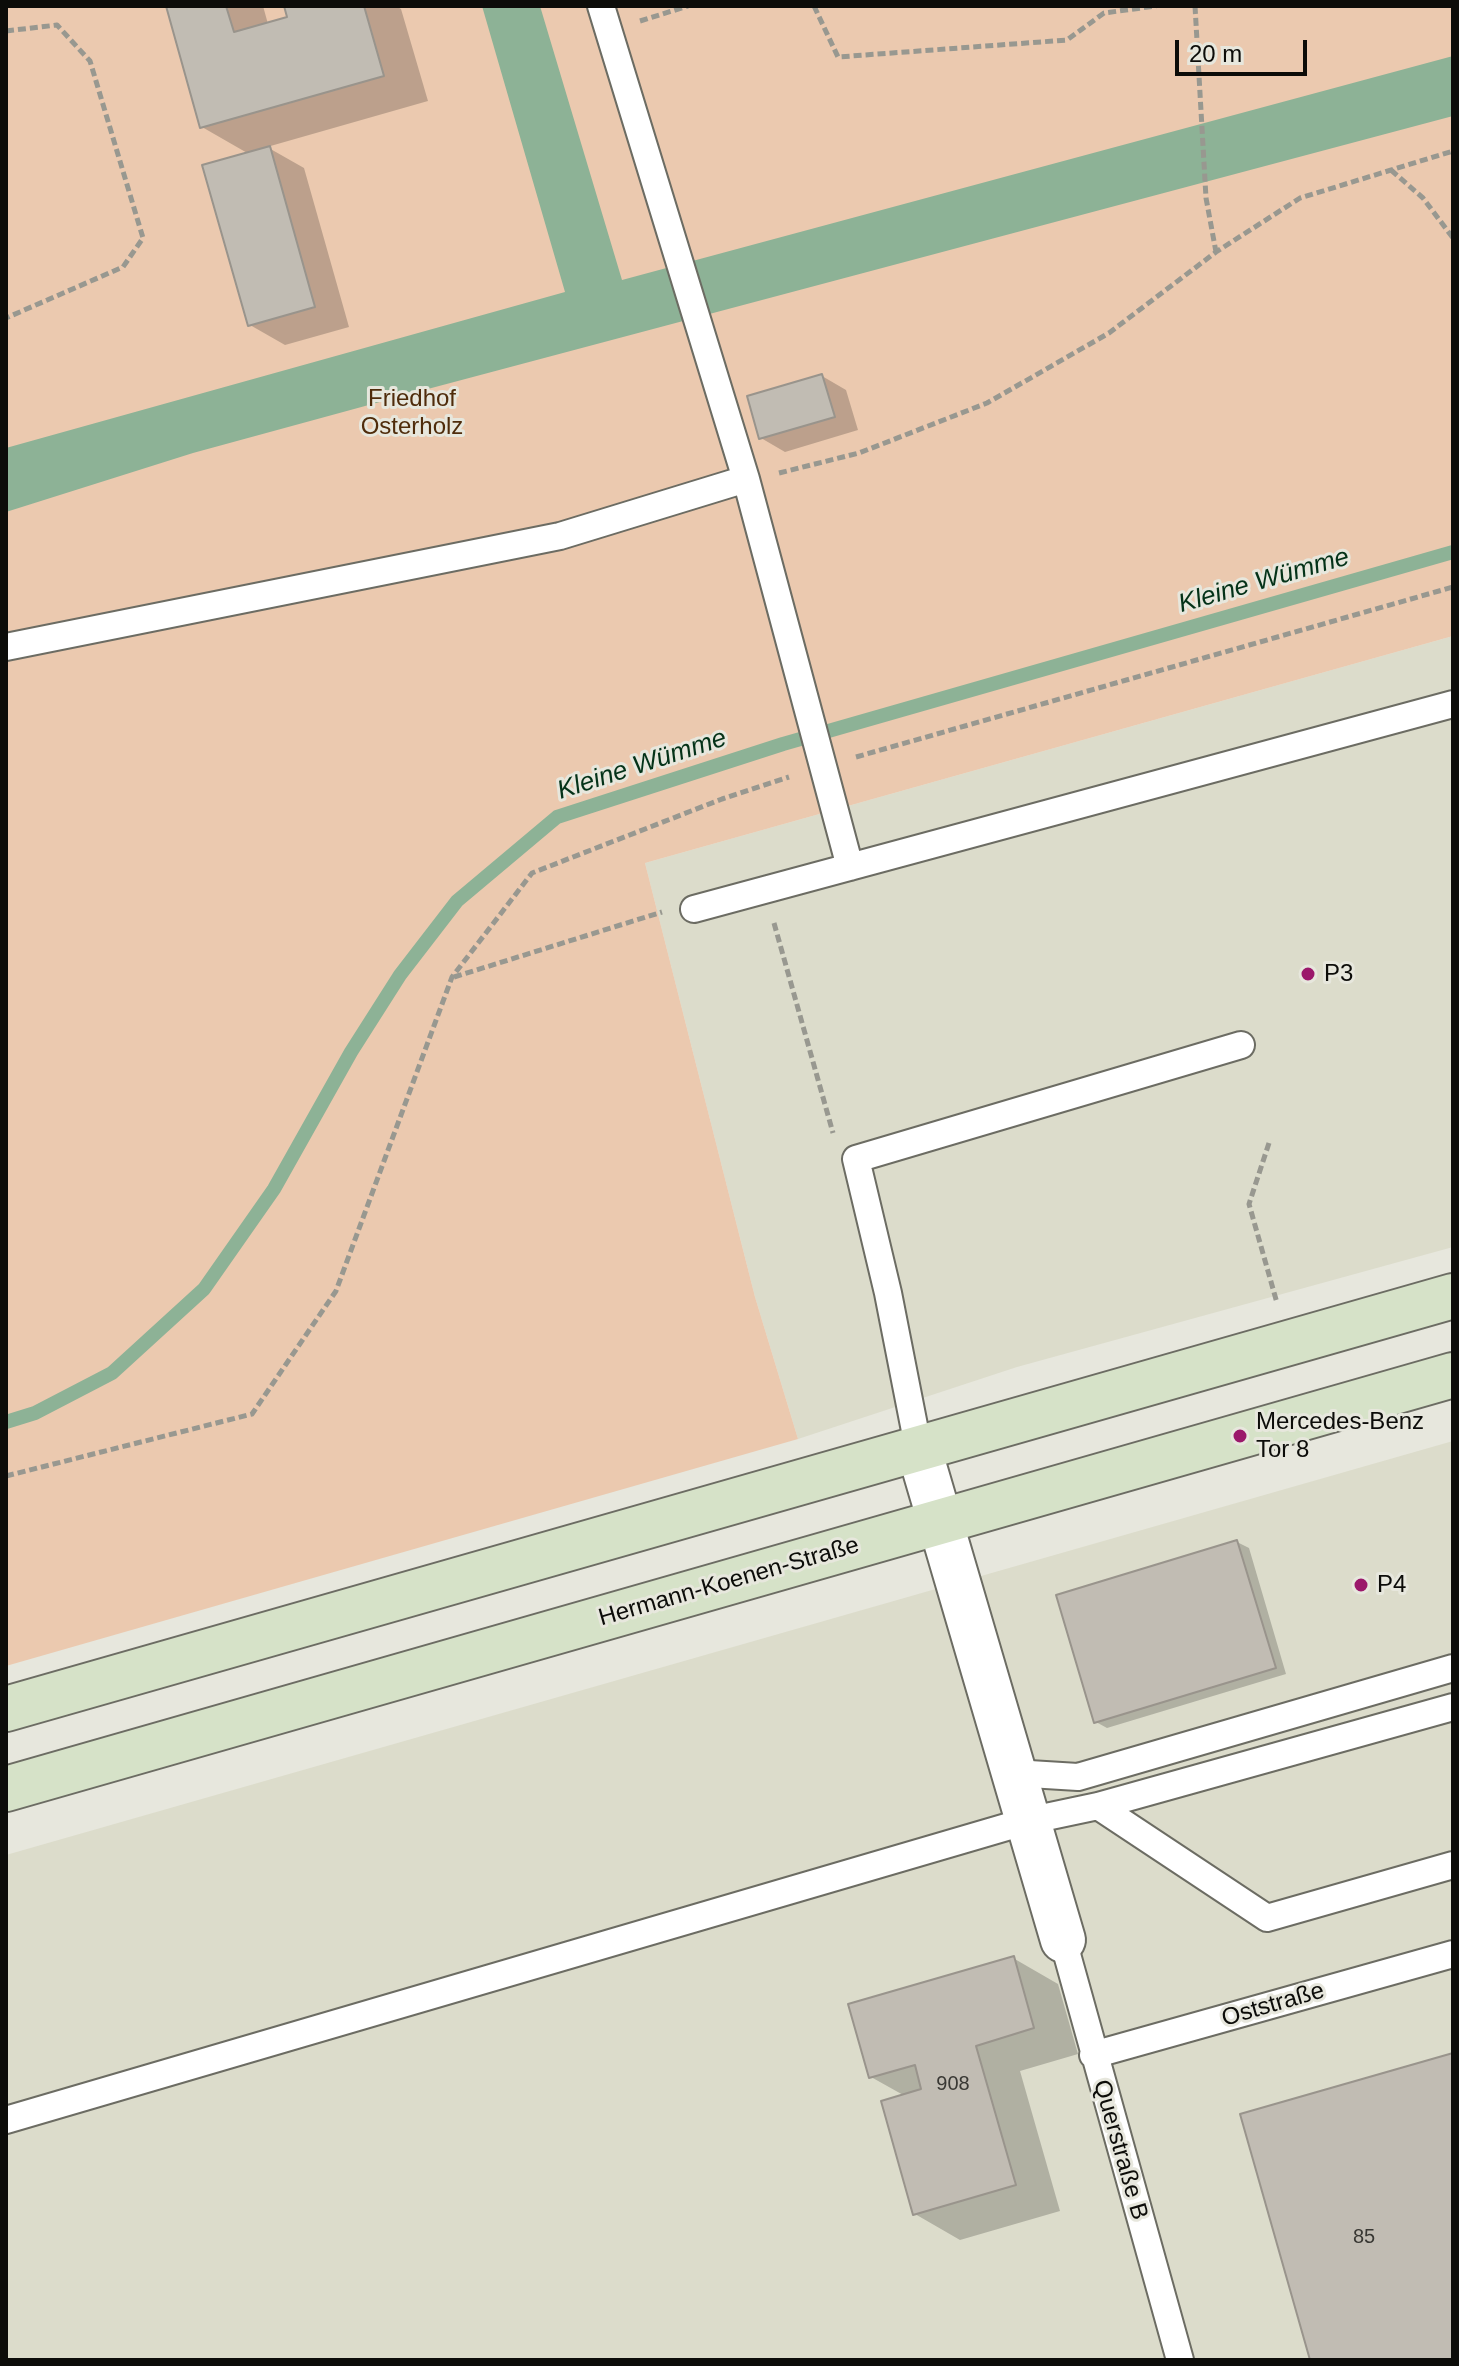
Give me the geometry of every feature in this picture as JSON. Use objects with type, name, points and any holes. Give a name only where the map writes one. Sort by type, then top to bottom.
[{"type":"main road","points":[[6,1709],[918,1446],[1453,1296]]},
{"type":"main road","name":"Hermann-Koenen-Straße","points":[[6,1789],[1453,1375]]},
{"type":"street","points":[[918,1446],[938,1523],[1063,1940]]},
{"type":"lane","points":[[605,18],[746,479],[850,867]]},
{"type":"lane","points":[[6,647],[560,536],[746,479]]},
{"type":"lane","points":[[694,909],[1453,704]]},
{"type":"lane","points":[[918,1446],[888,1293],[856,1159],[1241,1045]]},
{"type":"lane","points":[[1013,1773],[1078,1777],[1453,1668]]},
{"type":"lane","points":[[6,2120],[1027,1821],[1098,1806],[1453,1707]]},
{"type":"lane","points":[[1098,1806],[1267,1918],[1453,1865]]},
{"type":"lane","name":"Querstraße B","points":[[1063,1940],[1180,2360]]},
{"type":"lane","name":"Oststraße","points":[[1093,2055],[1453,1954]]},
{"type":"path","points":[[605,18],[688,6]]},
{"type":"path","points":[[814,6],[838,57],[1067,40],[1104,10],[1156,6]]},
{"type":"path","points":[[1195,6],[1206,198],[1216,252]]},
{"type":"path","points":[[6,31],[57,25],[90,61],[143,238],[123,267],[6,318]]},
{"type":"path","points":[[746,479],[859,453],[987,403],[1109,333],[1216,252],[1300,198],[1453,151]]},
{"type":"path","points":[[1391,170],[1423,198],[1453,238]]},
{"type":"path","points":[[6,1476],[252,1414],[336,1291],[452,977],[532,873],[722,799],[822,766],[1453,587]]},
{"type":"path","points":[[764,890],[837,1145],[856,1159]]},
{"type":"path","points":[[452,977],[668,910],[694,909]]},
{"type":"path","points":[[1269,1143],[1249,1204],[1287,1341]]},
{"type":"shaded area","points":[[482,6],[540,6],[622,280],[1453,56],[1453,116],[193,453],[6,512],[6,448],[565,292]]},
{"type":"shaded area","points":[[1453,636],[1453,1247],[1017,1367],[798,1439],[755,1297],[645,863]]},
{"type":"shaded area","points":[[1453,1441],[1453,2360],[6,2360],[6,1855]]},
{"type":"green space","name":"Friedhof Osterholz","points":[[6,6],[1453,6],[1453,636],[645,863],[755,1297],[798,1439],[6,1666]]},
{"type":"building","points":[[166,6],[226,6],[234,32],[287,17],[284,6],[364,6],[384,76],[200,128]]},
{"type":"building","points":[[270,146],[315,307],[248,326],[202,165]]},
{"type":"building","points":[[822,374],[835,417],[759,439],[747,396]]},
{"type":"building","points":[[1237,1540],[1276,1668],[1094,1723],[1056,1595]]},
{"type":"building","points":[[1014,1956],[1034,2028],[976,2046],[1016,2185],[913,2215],[881,2101],[921,2089],[915,2065],[869,2078],[848,2004]]},
{"type":"building","points":[[1453,2053],[1453,2360],[1310,2360],[1240,2114]]},
{"type":"waterway","name":"Kleine Wümme","points":[[6,1422],[35,1413],[112,1373],[204,1289],[274,1189],[351,1052],[400,975],[457,901],[557,817],[783,744],[1453,552]]},
{"type":"place","name":"P3","points":[[1308,974]]},
{"type":"place","name":"Mercedes-Benz Tor 8","points":[[1240,1436]]},
{"type":"place","name":"P4","points":[[1361,1585]]}]
